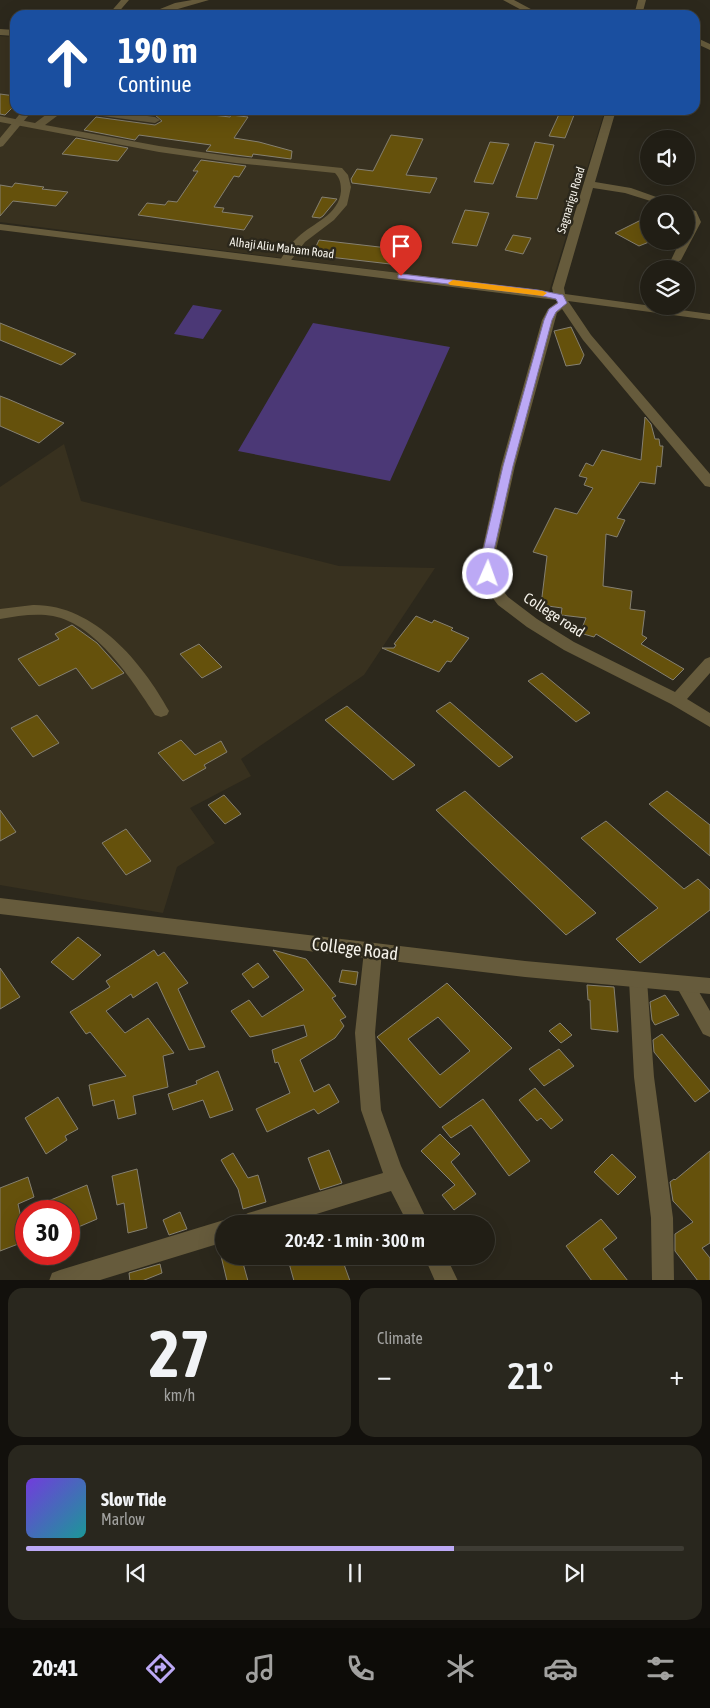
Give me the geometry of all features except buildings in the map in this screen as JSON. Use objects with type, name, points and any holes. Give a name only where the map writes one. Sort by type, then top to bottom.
[{"type":"street","points":[[116,10],[125,0]]},
{"type":"street","points":[[165,10],[205,0]]},
{"type":"street","points":[[507,0],[528,10]]},
{"type":"street","points":[[0,144],[23,115]]},
{"type":"street","points":[[37,126],[51,115]]},
{"type":"street","points":[[118,115],[155,120]]},
{"type":"street","name":"Sagnarigu Road","points":[[561,300],[558,288],[610,115]]},
{"type":"street","points":[[0,119],[185,153],[338,170],[344,176],[346,189],[345,199],[338,211],[301,240],[284,262]]},
{"type":"street","points":[[589,184],[626,190],[642,195]]},
{"type":"street","name":"Alhaji Aliu Maham Road","points":[[0,227],[538,292],[561,300],[710,317]]},
{"type":"street","points":[[676,260],[681,250]]},
{"type":"street","points":[[561,300],[587,337],[710,483]]},
{"type":"street","name":"College road","points":[[561,300],[552,311],[547,324],[508,466],[486,564],[493,589],[503,601],[532,623],[569,646],[676,700],[710,721]]},
{"type":"street","points":[[0,614],[27,609],[55,611],[77,619],[125,660],[161,711]]},
{"type":"street","points":[[676,700],[710,663]]},
{"type":"street","name":"College Road","points":[[0,906],[525,969],[710,986]]},
{"type":"street","points":[[373,951],[365,1033],[371,1110],[396,1179],[414,1215]]},
{"type":"street","points":[[638,980],[644,1077],[662,1218],[663,1280]]},
{"type":"street","points":[[684,984],[710,1028]]},
{"type":"street","points":[[278,1215],[396,1179]]},
{"type":"street","points":[[60,1280],[215,1234]]},
{"type":"street","points":[[440,1265],[447,1280]]},
{"type":"shaded area","points":[[0,36],[10,37],[10,115],[603,115],[549,292],[0,222]]},
{"type":"shaded area","points":[[193,305],[222,310],[203,339],[174,334]]},
{"type":"shaded area","points":[[313,323],[450,347],[390,481],[238,451]]},
{"type":"shaded area","points":[[64,444],[81,501],[339,566],[435,568],[364,675],[241,759],[251,776],[190,808],[215,843],[177,867],[163,913],[0,885],[0,487]]},
{"type":"slow traffic","points":[[453,283],[543,293]]},
{"type":"route","points":[[401,276],[538,292],[560,297],[563,303],[550,314],[533,374],[508,466],[486,564],[488,574]]}]
